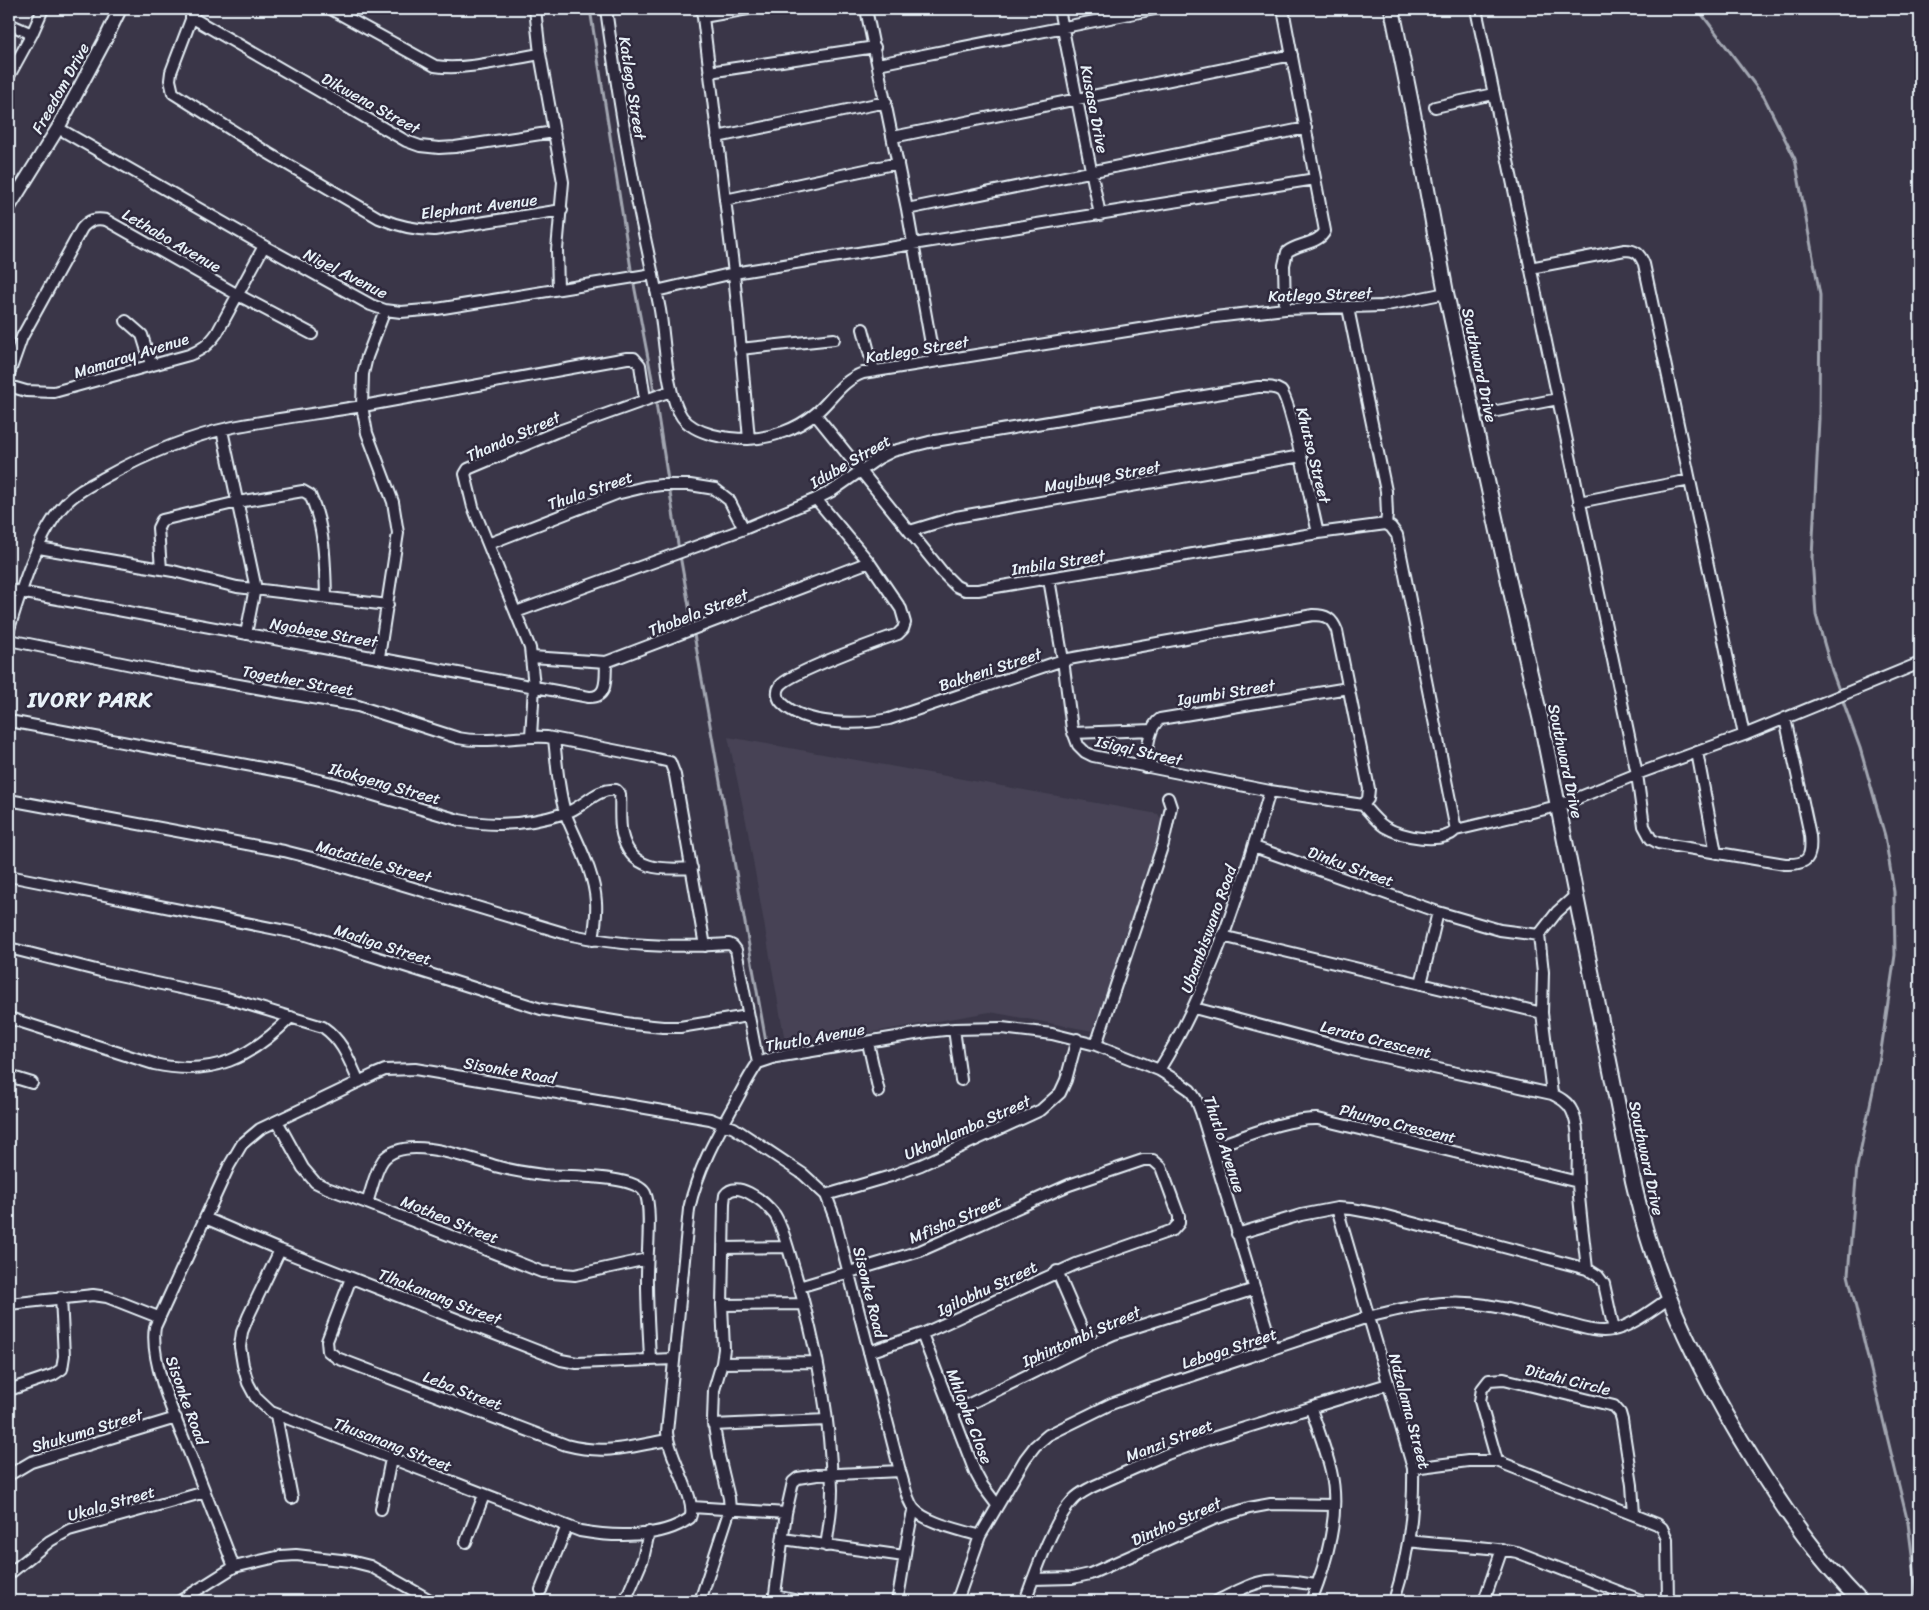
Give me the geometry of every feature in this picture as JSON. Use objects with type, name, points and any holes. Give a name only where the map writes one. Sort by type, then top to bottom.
[{"type":"main road","name":"Southward Drive","points":[[1392,9],[1446,293],[1512,600],[1541,721],[1633,1181],[1650,1244],[1688,1341],[1745,1447],[1804,1537],[1828,1568],[1860,1601]]},
{"type":"street","points":[[9,76],[32,34],[43,9]]},
{"type":"street","name":"Freedom Drive","points":[[9,207],[58,128],[120,9]]},
{"type":"street","points":[[331,9],[435,66],[447,68],[460,67],[540,54]]},
{"type":"street","name":"Elephant Avenue","points":[[193,13],[171,72],[170,80],[173,92],[260,148],[379,218],[398,226],[416,230],[434,230],[562,210],[564,182],[540,54],[535,9]]},
{"type":"street","name":"Katlego Street","points":[[606,9],[634,185],[656,291],[671,391],[682,416],[689,424],[706,432],[729,438],[749,439],[782,432],[814,414],[846,381],[863,373],[1215,317],[1285,308],[1382,306],[1446,293]]},
{"type":"street","points":[[748,9],[703,13],[734,273],[749,439]]},
{"type":"street","points":[[866,9],[914,245],[934,361]]},
{"type":"street","name":"Kusasa Drive","points":[[1059,9],[1100,215]]},
{"type":"street","points":[[878,64],[1155,9]]},
{"type":"street","points":[[1283,9],[1325,231],[1319,239],[1299,245],[1287,252],[1284,265],[1285,308]]},
{"type":"street","points":[[1476,9],[1637,774],[1644,826],[1651,839],[1658,843],[1785,864],[1801,863],[1810,856],[1810,835],[1785,718]]},
{"type":"street","name":"Dikwena Street","points":[[193,13],[382,128],[420,146],[456,148],[554,132]]},
{"type":"street","points":[[9,24],[32,34]]},
{"type":"street","points":[[709,72],[875,47]]},
{"type":"street","points":[[893,137],[1292,55]]},
{"type":"street","points":[[1435,107],[1493,94]]},
{"type":"street","points":[[717,137],[886,102]]},
{"type":"street","name":"Nigel Avenue","points":[[58,128],[264,246],[385,310],[401,312],[423,311],[653,274]]},
{"type":"street","points":[[907,209],[1306,128]]},
{"type":"street","points":[[725,200],[898,163]]},
{"type":"street","points":[[656,291],[734,273],[1315,179]]},
{"type":"street","points":[[558,289],[558,250],[562,210]]},
{"type":"street","name":"Lethabo Avenue","points":[[9,374],[22,337],[82,228],[91,220],[98,219],[106,220],[238,295],[312,334]]},
{"type":"street","name":"Mamaray Avenue","points":[[9,386],[26,391],[54,392],[71,389],[151,364],[189,355],[206,346],[217,333],[264,246]]},
{"type":"street","points":[[1530,268],[1626,250],[1633,250],[1638,253],[1644,264],[1744,735]]},
{"type":"street","points":[[1348,308],[1386,491],[1386,524],[1391,527],[1397,536],[1456,830]]},
{"type":"street","points":[[379,657],[397,552],[397,518],[393,502],[367,433],[362,406],[363,374],[367,357],[385,310]]},
{"type":"street","points":[[126,321],[142,335],[151,364]]},
{"type":"street","points":[[863,329],[874,371]]},
{"type":"street","points":[[740,349],[834,339]]},
{"type":"street","points":[[9,629],[21,592],[39,548],[57,514],[66,502],[79,492],[124,466],[183,442],[222,430],[627,358],[634,358],[638,361],[645,399]]},
{"type":"street","name":"Khutso Street","points":[[1275,388],[1284,396],[1318,533]]},
{"type":"street","name":"Idube Street","points":[[516,612],[744,528],[816,499],[832,491],[886,454],[910,446],[1249,389],[1275,388]]},
{"type":"street","name":"Thando Street","points":[[534,686],[532,657],[516,612],[473,507],[465,478],[468,469],[547,436],[671,391]]},
{"type":"street","points":[[1488,413],[1558,400]]},
{"type":"street","name":"Imbila Street","points":[[814,414],[943,574],[956,586],[965,590],[978,590],[1049,579],[1318,533],[1386,524]]},
{"type":"street","points":[[222,430],[255,588],[246,634]]},
{"type":"street","name":"Mayibuye Street","points":[[910,531],[956,518],[1300,456]]},
{"type":"street","points":[[1580,502],[1690,480]]},
{"type":"street","name":"Thula Street","points":[[488,544],[616,494],[661,485],[690,485],[715,489],[729,500],[744,528]]},
{"type":"street","points":[[161,569],[158,528],[160,522],[238,502],[303,491],[310,495],[319,519],[323,541],[326,598]]},
{"type":"street","name":"Bakheni Street","points":[[816,499],[869,562],[901,609],[905,623],[903,629],[898,634],[804,671],[783,682],[778,689],[778,695],[779,700],[785,706],[810,718],[822,720],[876,721],[1063,660],[1313,615],[1322,615],[1329,618],[1337,631],[1369,789],[1368,799],[1363,805]]},
{"type":"street","points":[[39,548],[184,573],[223,584],[388,605]]},
{"type":"street","name":"Thobela Street","points":[[532,657],[606,662],[869,562]]},
{"type":"street","name":"Isigqi Street","points":[[1049,579],[1073,733],[1078,745],[1085,752],[1093,756],[1144,767],[1270,791],[1363,805]]},
{"type":"street","name":"Ngobese Street","points":[[9,590],[596,697],[601,695],[603,690],[606,662]]},
{"type":"street","name":"Together Street","points":[[9,640],[166,672],[358,706],[458,738],[484,740],[531,736],[670,762],[675,774],[692,868]]},
{"type":"street","points":[[1363,805],[1384,826],[1400,833],[1440,839],[1447,837],[1456,830],[1558,806],[1637,774],[1744,735],[1920,663]]},
{"type":"street","points":[[531,736],[534,686]]},
{"type":"street","name":"Igumbi Street","points":[[1152,730],[1155,723],[1167,717],[1348,688]]},
{"type":"street","name":"Ikokgeng Street","points":[[9,721],[295,774],[478,824],[511,824],[566,813],[604,791],[616,790],[620,798],[622,834],[625,843],[634,857],[643,864],[659,869],[692,868]]},
{"type":"street","points":[[1073,733],[1152,730],[1144,767]]},
{"type":"street","points":[[554,739],[560,789],[566,813],[595,889],[596,917],[593,940]]},
{"type":"street","points":[[1697,752],[1716,853]]},
{"type":"street","name":"Ubambiswano Road","points":[[1159,1070],[1194,1008],[1254,847],[1270,791]]},
{"type":"street","points":[[1096,1044],[1163,844],[1171,807],[1168,798]]},
{"type":"street","name":"Matatiele Street","points":[[9,800],[284,851],[593,940],[630,945],[705,946],[728,944],[733,946],[738,952],[748,1016]]},
{"type":"street","name":"Dinku Street","points":[[1254,847],[1438,912],[1500,930],[1540,935]]},
{"type":"street","points":[[692,868],[705,946]]},
{"type":"street","name":"Madiga Street","points":[[9,876],[306,936],[550,1011],[663,1027],[680,1027],[748,1016]]},
{"type":"street","points":[[1576,895],[1557,912],[1540,935],[1543,972],[1542,1013],[1552,1094],[1564,1100],[1573,1112],[1587,1269]]},
{"type":"street","points":[[1421,984],[1438,912]]},
{"type":"street","points":[[1222,936],[1542,1013]]},
{"type":"street","points":[[9,948],[100,971],[227,998],[323,1027],[334,1034],[346,1053],[359,1082]]},
{"type":"street","name":"Lerato Crescent","points":[[1194,1008],[1362,1052],[1552,1094]]},
{"type":"street","points":[[748,1016],[758,1063],[724,1123],[701,1170],[694,1190],[687,1228],[673,1359],[667,1440],[692,1507],[786,1513]]},
{"type":"street","points":[[9,1018],[154,1064],[189,1069],[221,1064],[250,1051],[264,1042],[291,1017]]},
{"type":"street","name":"Thutlo Avenue","points":[[758,1063],[776,1057],[927,1032],[954,1029],[1002,1028],[1030,1030],[1096,1044],[1159,1070],[1184,1085],[1196,1098],[1213,1147],[1273,1349]]},
{"type":"street","points":[[954,1029],[962,1080]]},
{"type":"street","name":"Ukhahlamba Street","points":[[826,1195],[921,1166],[1041,1110],[1060,1093],[1066,1080],[1077,1039]]},
{"type":"street","points":[[868,1043],[880,1092]]},
{"type":"street","name":"Sisonke Road","points":[[234,1567],[176,1418],[156,1359],[153,1338],[158,1317],[229,1166],[242,1144],[260,1129],[385,1070],[415,1069],[693,1115],[724,1123],[803,1174],[826,1195],[834,1216],[900,1471],[914,1510]]},
{"type":"street","points":[[9,1076],[32,1083]]},
{"type":"street","name":"Phungo Crescent","points":[[1213,1147],[1291,1122],[1318,1119],[1578,1182]]},
{"type":"street","name":"Motheo Street","points":[[277,1121],[303,1168],[315,1182],[542,1272],[575,1275],[647,1259]]},
{"type":"street","points":[[368,1202],[383,1161],[395,1152],[414,1148],[456,1154],[499,1167],[538,1174],[624,1180],[640,1187],[646,1198],[648,1225],[647,1259],[650,1359]]},
{"type":"street","name":"Mfisha Street","points":[[799,1287],[920,1251],[1069,1185],[1143,1160],[1154,1160],[1158,1163],[1178,1210],[1179,1223],[1177,1227],[1167,1234],[1116,1250]]},
{"type":"street","points":[[700,1601],[730,1509],[730,1498],[713,1425],[714,1390],[722,1364],[724,1198],[728,1192],[735,1189],[753,1195],[770,1209],[778,1222],[804,1304],[827,1420],[831,1508],[826,1546]]},
{"type":"street","points":[[1238,1234],[1301,1214],[1337,1208],[1379,1214],[1587,1269],[1601,1280],[1606,1291],[1614,1330],[1639,1318],[1670,1298]]},
{"type":"street","points":[[1337,1208],[1368,1317]]},
{"type":"street","name":"Tlhakanang Street","points":[[205,1218],[280,1250],[561,1360],[577,1363],[673,1359]]},
{"type":"street","points":[[724,1248],[787,1247]]},
{"type":"street","name":"Thusanang Street","points":[[280,1250],[248,1317],[242,1332],[240,1347],[243,1365],[252,1391],[256,1398],[276,1415],[567,1526],[603,1535],[626,1536],[678,1526],[690,1518],[692,1507]]},
{"type":"street","name":"Igilobhu Street","points":[[869,1352],[922,1334],[1058,1272],[1116,1250]]},
{"type":"street","points":[[1058,1272],[1088,1345]]},
{"type":"street","name":"Leba Street","points":[[351,1278],[327,1341],[328,1351],[337,1358],[583,1450],[619,1449],[667,1440]]},
{"type":"street","name":"Iphintombi Street","points":[[953,1412],[1088,1345],[1148,1322],[1255,1289]]},
{"type":"street","points":[[9,1304],[94,1295],[107,1297],[158,1317]]},
{"type":"street","points":[[9,1390],[53,1375],[62,1369],[64,1356],[62,1297]]},
{"type":"street","name":"Leboga Street","points":[[957,1601],[980,1536],[1030,1452],[1048,1434],[1111,1404],[1368,1317],[1428,1304],[1457,1302],[1486,1305],[1586,1328],[1614,1330]]},
{"type":"street","points":[[722,1306],[804,1304]]},
{"type":"street","name":"Ndzalama Street","points":[[1368,1317],[1413,1468],[1409,1541],[1394,1601]]},
{"type":"street","name":"Mhlophe Close","points":[[922,1334],[976,1472],[982,1485],[997,1505]]},
{"type":"street","points":[[722,1364],[817,1362]]},
{"type":"street","name":"Ditahi Circle","points":[[1497,1461],[1480,1401],[1482,1389],[1489,1380],[1504,1379],[1614,1406],[1620,1413],[1622,1420],[1632,1485],[1634,1514]]},
{"type":"street","name":"Manzi Street","points":[[1025,1601],[1047,1544],[1064,1512],[1080,1494],[1167,1454],[1209,1439],[1388,1384]]},
{"type":"street","points":[[1311,1408],[1332,1472],[1334,1505],[1331,1536],[1311,1601]]},
{"type":"street","points":[[276,1415],[292,1498]]},
{"type":"street","name":"Shukuma Street","points":[[9,1475],[32,1462],[176,1418]]},
{"type":"street","points":[[713,1425],[827,1420]]},
{"type":"street","points":[[381,1509],[391,1459]]},
{"type":"street","points":[[1413,1468],[1468,1460],[1497,1461],[1657,1524],[1666,1533],[1668,1546],[1668,1601]]},
{"type":"street","points":[[799,1601],[775,1598],[786,1513],[791,1486],[795,1480],[817,1475],[900,1471]]},
{"type":"street","name":"Ukala Street","points":[[9,1574],[50,1541],[68,1530],[205,1492]]},
{"type":"street","points":[[466,1542],[484,1495]]},
{"type":"street","name":"Dintho Street","points":[[1033,1579],[1072,1578],[1090,1574],[1214,1520],[1248,1508],[1271,1504],[1334,1505]]},
{"type":"street","points":[[897,1601],[907,1536],[914,1510],[927,1518],[980,1536]]},
{"type":"street","points":[[541,1590],[567,1526]]},
{"type":"street","points":[[625,1601],[643,1559],[649,1532]]},
{"type":"street","points":[[784,1539],[904,1556]]},
{"type":"street","points":[[1409,1541],[1502,1549],[1530,1556],[1643,1601]]},
{"type":"street","points":[[1484,1601],[1502,1549]]},
{"type":"street","points":[[180,1601],[234,1567],[281,1556],[296,1555],[350,1561],[370,1566],[432,1601]]},
{"type":"street","points":[[1216,1601],[1257,1583],[1267,1581],[1290,1581],[1317,1585]]},
{"type":"shaded area","points":[[728,737],[1158,814],[1163,823],[1093,1031],[990,1012],[786,1047],[746,821]]},
{"type":"waterway","points":[[590,9],[631,269],[653,384],[678,544],[766,1042]]},
{"type":"waterway","points":[[1698,9],[1764,97],[1795,159],[1820,295],[1819,419],[1812,558],[1816,615],[1832,671],[1860,748],[1885,836],[1894,892],[1895,955],[1880,1057],[1857,1167],[1848,1275],[1908,1523],[1918,1601]]},
{"type":"district","name":"IVORY PARK","points":[[90,700]]}]
